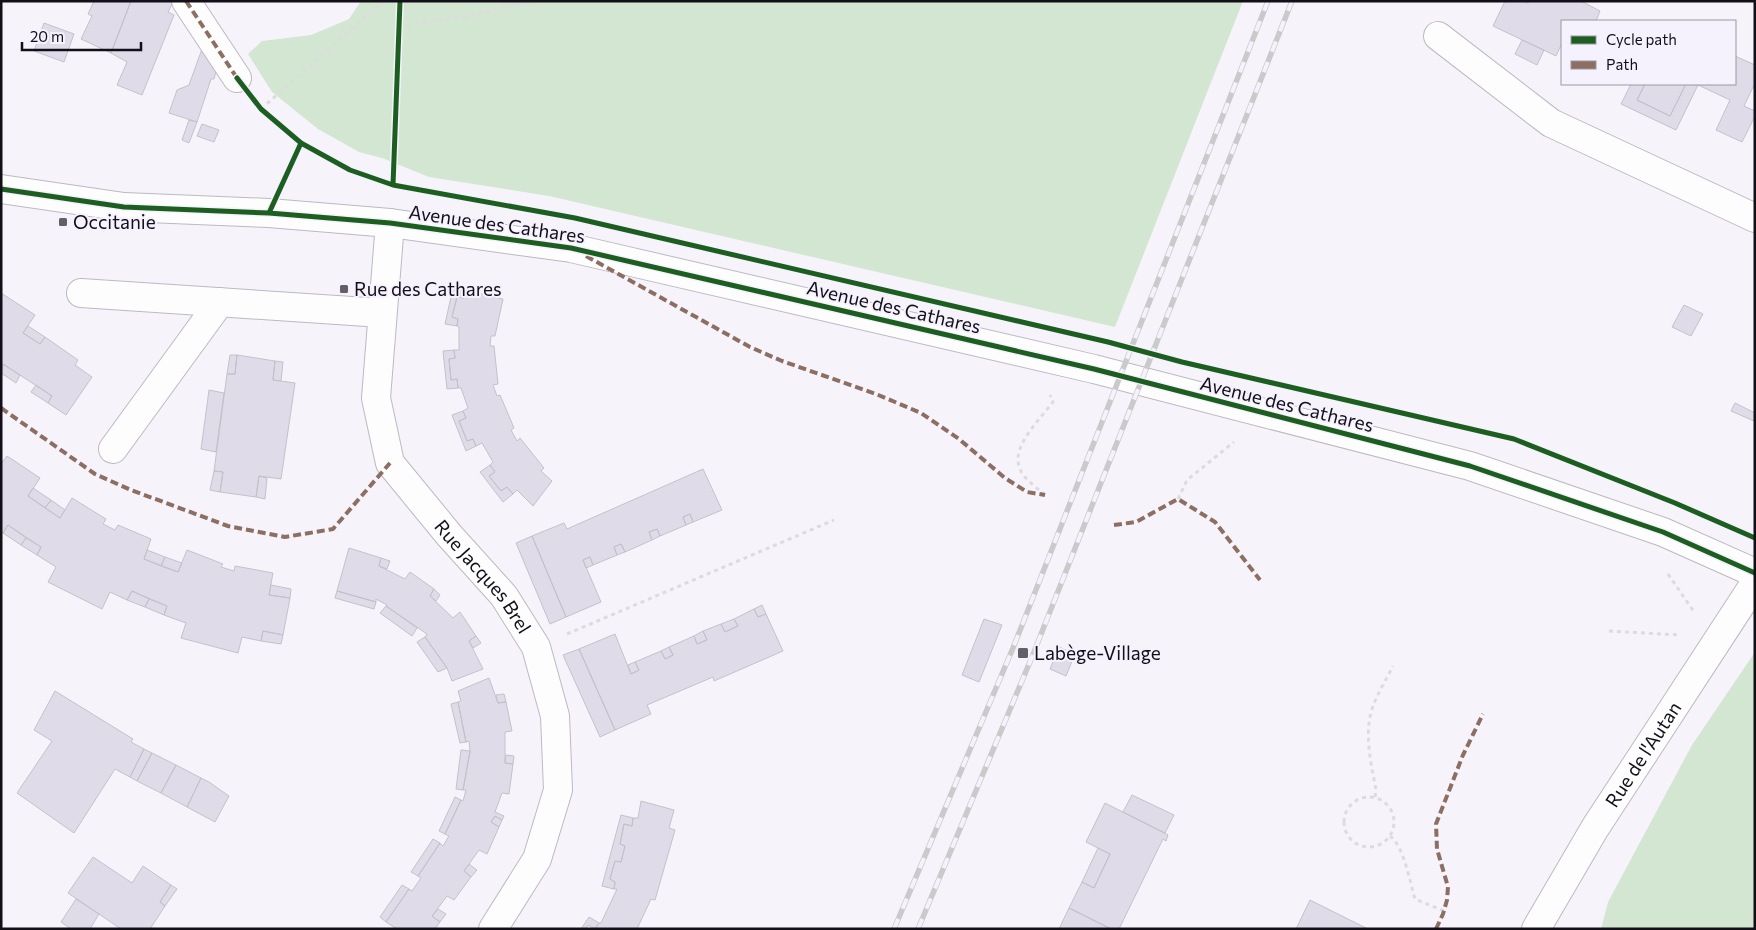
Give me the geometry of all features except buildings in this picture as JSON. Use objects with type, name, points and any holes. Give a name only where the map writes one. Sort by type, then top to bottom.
[{"type":"street","points":[[186,1],[237,78]]},
{"type":"street","points":[[1438,36],[1551,123],[1755,218]]},
{"type":"street","name":"Avenue des Cathares","points":[[1,189],[124,207],[269,213],[390,223],[571,248],[1035,355],[1470,466],[1663,532],[1755,573]]},
{"type":"street","name":"Rue Jacques Brel","points":[[390,223],[376,398],[390,463],[449,535],[504,596],[536,647],[555,716],[558,790],[537,859],[493,929]]},
{"type":"street","points":[[81,293],[382,313]]},
{"type":"street","points":[[113,449],[220,302]]},
{"type":"street","name":"Rue de l'Autan","points":[[1536,929],[1594,828],[1755,583]]},
{"type":"path","points":[[261,109],[383,1]]},
{"type":"path","points":[[399,26],[467,16],[533,1]]},
{"type":"path","points":[[237,78],[267,115]]},
{"type":"path","points":[[1035,355],[1053,402],[1024,439],[1017,455],[1019,467],[1024,476],[1045,496]]},
{"type":"path","points":[[1178,499],[1187,480],[1268,415]]},
{"type":"path","points":[[536,647],[834,520]]},
{"type":"path","points":[[1666,570],[1690,608],[1718,638]]},
{"type":"path","points":[[1609,631],[1718,638]]},
{"type":"path","points":[[1374,798],[1376,790],[1368,734],[1369,721],[1373,708],[1393,666]]},
{"type":"path","points":[[1374,798],[1382,801],[1392,812],[1393,828],[1390,836],[1384,842],[1368,847],[1359,845],[1347,834],[1344,826],[1344,817],[1352,803],[1359,799],[1374,798]]},
{"type":"path","points":[[1390,836],[1395,840],[1407,869],[1415,899],[1444,911]]},
{"type":"green space","points":[[361,1],[1243,1],[1115,327],[549,196],[429,177],[382,158],[359,152],[318,129],[272,92],[248,54],[262,41],[311,35],[349,19]]},
{"type":"green space","points":[[1755,652],[1755,929],[1601,929],[1608,902],[1692,745]]},
{"type":"railway","points":[[894,929],[1013,648],[1268,1]]},
{"type":"railway","points":[[918,929],[1032,657],[1292,1]]},
{"type":"marked path","points":[[186,1],[237,78]]},
{"type":"marked path","points":[[586,256],[750,347],[782,361],[876,394],[921,413],[959,439],[1005,478],[1027,492],[1045,495]]},
{"type":"marked path","points":[[1,408],[95,474],[131,490],[228,526],[285,537],[333,529],[390,463]]},
{"type":"marked path","points":[[1114,525],[1136,522],[1178,499],[1215,522],[1260,580]]},
{"type":"marked path","points":[[1436,929],[1443,914],[1448,887],[1437,849],[1436,824],[1463,755],[1483,714]]},
{"type":"cycle path","points":[[393,185],[400,1]]},
{"type":"cycle path","points":[[237,78],[261,109],[301,143],[350,170],[393,185],[575,218],[1514,439],[1675,503],[1755,538]]},
{"type":"cycle path","points":[[269,213],[301,143]]},
{"type":"cycle path","points":[[1,189],[124,207],[269,213],[390,223],[571,248],[1094,369],[1470,466],[1663,532],[1755,573]]},
{"type":"place","name":"Occitanie","points":[[63,222]]},
{"type":"place","name":"Rue des Cathares","points":[[344,289]]},
{"type":"place","name":"Labège-Village","points":[[1023,653]]}]
